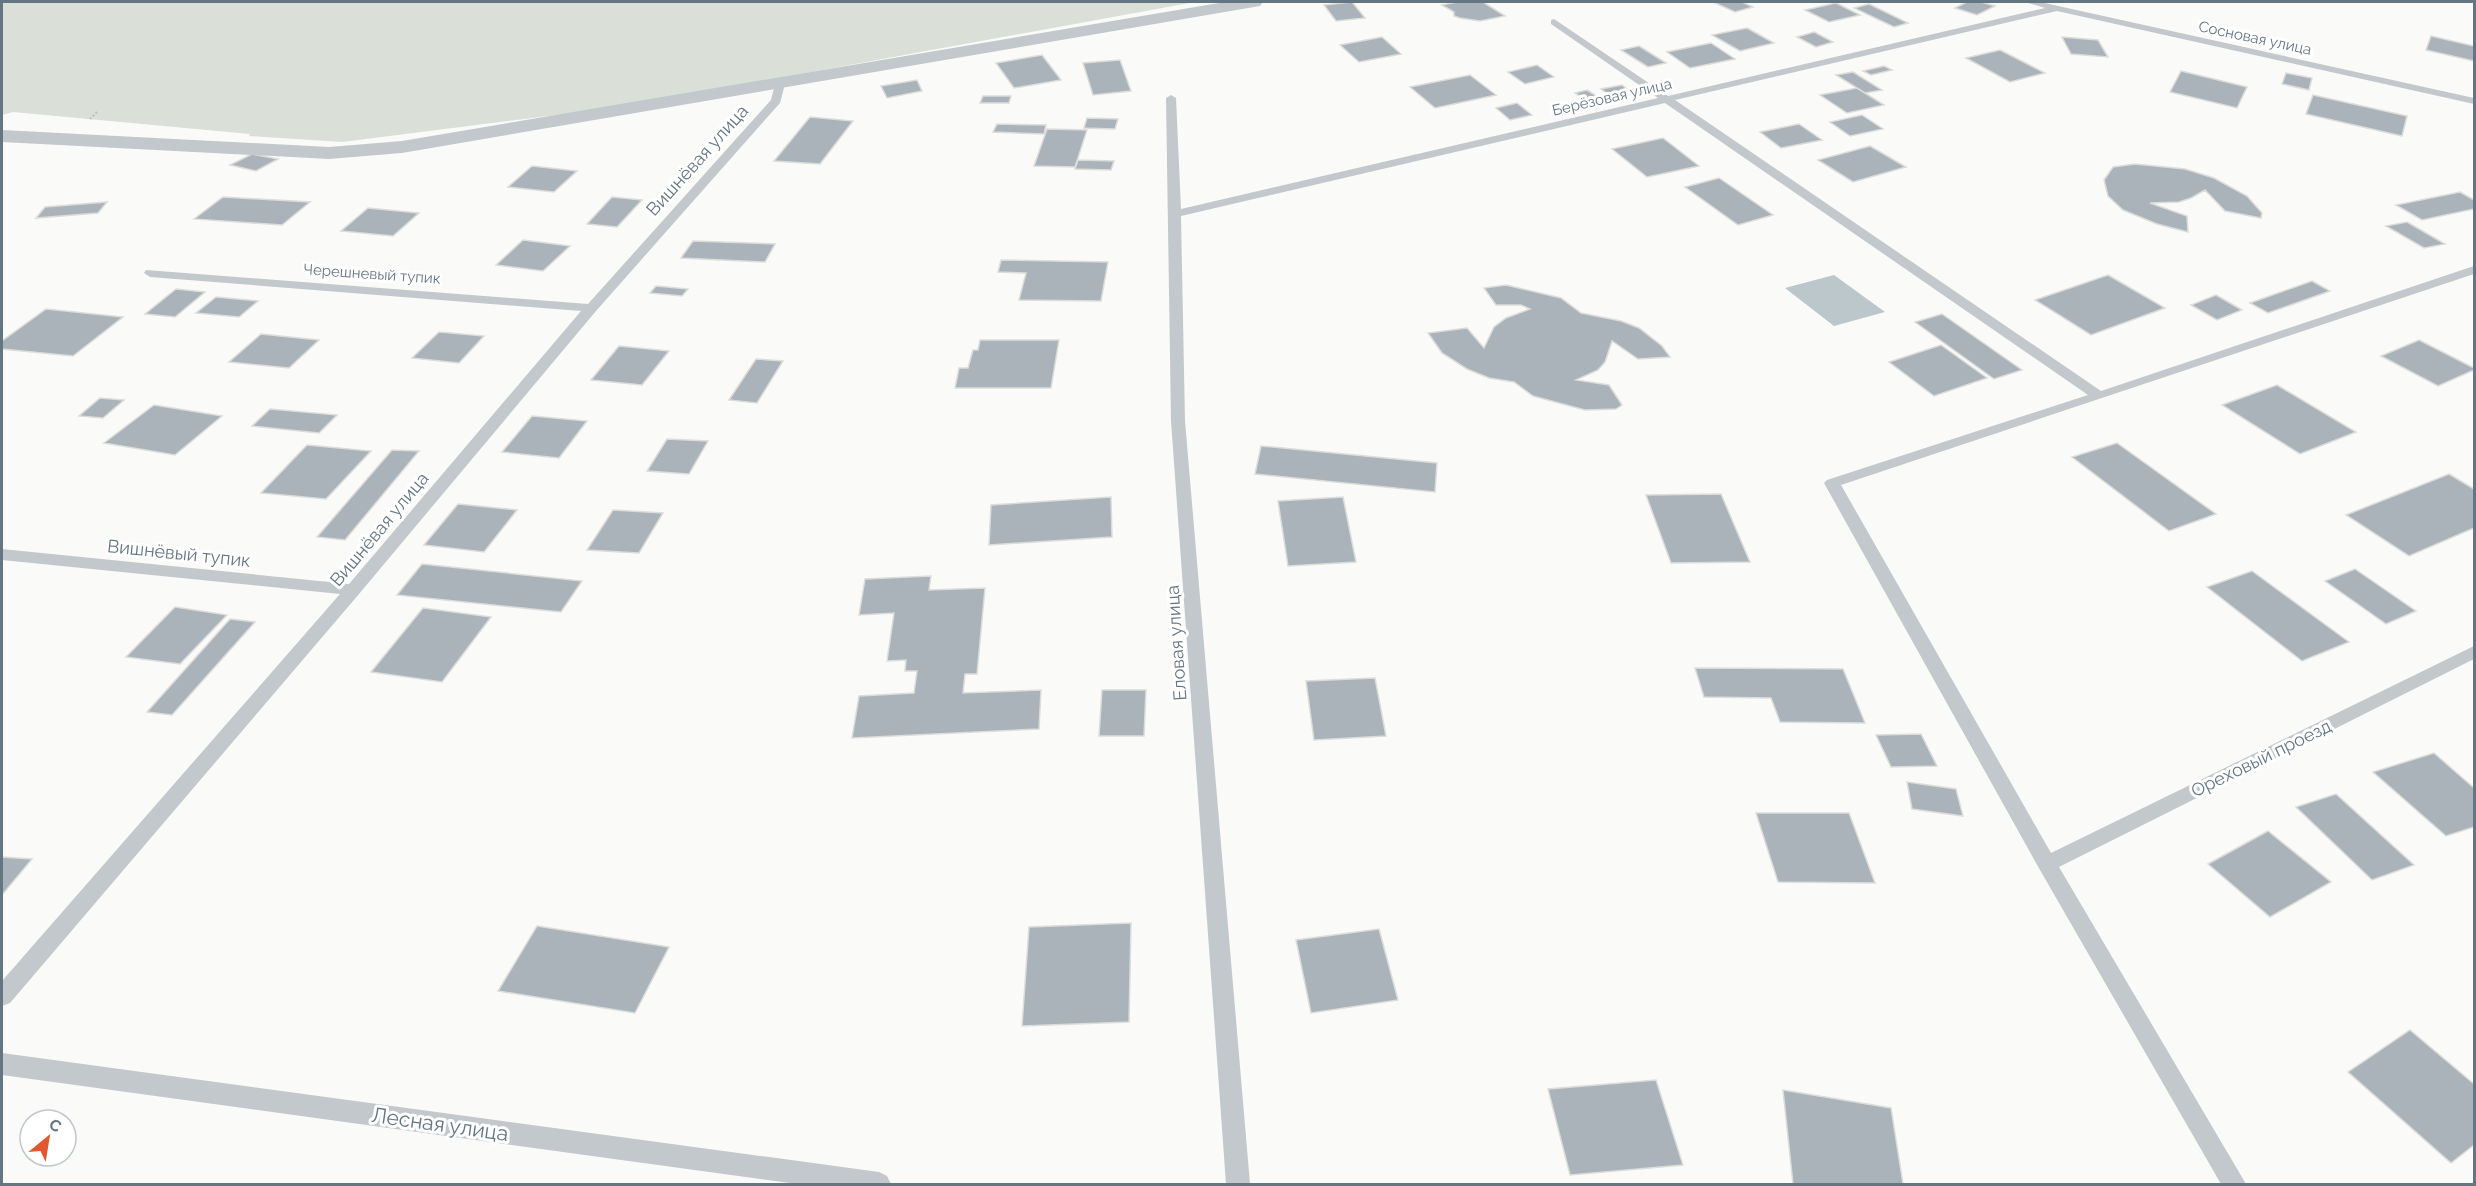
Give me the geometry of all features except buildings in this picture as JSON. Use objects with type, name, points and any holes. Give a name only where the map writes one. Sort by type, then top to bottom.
[{"type":"street","points":[[2,136],[329,153],[402,147],[1254,2]]},
{"type":"lane","name":"Сосновая улица","points":[[2030,2],[2475,102]]},
{"type":"lane","name":"Берёзовая улица","points":[[1175,214],[2054,9]]},
{"type":"lane","points":[[1554,22],[1670,99],[2099,396]]},
{"type":"lane","name":"Вишнёвая улица","points":[[2,996],[353,590],[591,308],[776,101],[780,84]]},
{"type":"lane","name":"Еловая улица","points":[[1171,98],[1178,421],[1238,1185]]},
{"type":"lane","points":[[2234,1185],[2048,864],[1832,483],[2475,270]]},
{"type":"lane","name":"Черешневый тупик","points":[[150,273],[591,308]]},
{"type":"lane","name":"Вишнёвый тупик","points":[[2,554],[353,590]]},
{"type":"lane","name":"Ореховый проезд","points":[[2048,864],[2475,652]]},
{"type":"lane","name":"Лесная улица","points":[[2,1064],[879,1185]]},
{"type":"shaded area","points":[[2,2],[1195,2],[620,107],[342,142],[249,136],[250,134],[13,112],[2,115]]},
{"type":"shaded area","points":[[1834,275],[1885,312],[1834,326],[1785,288]]}]
